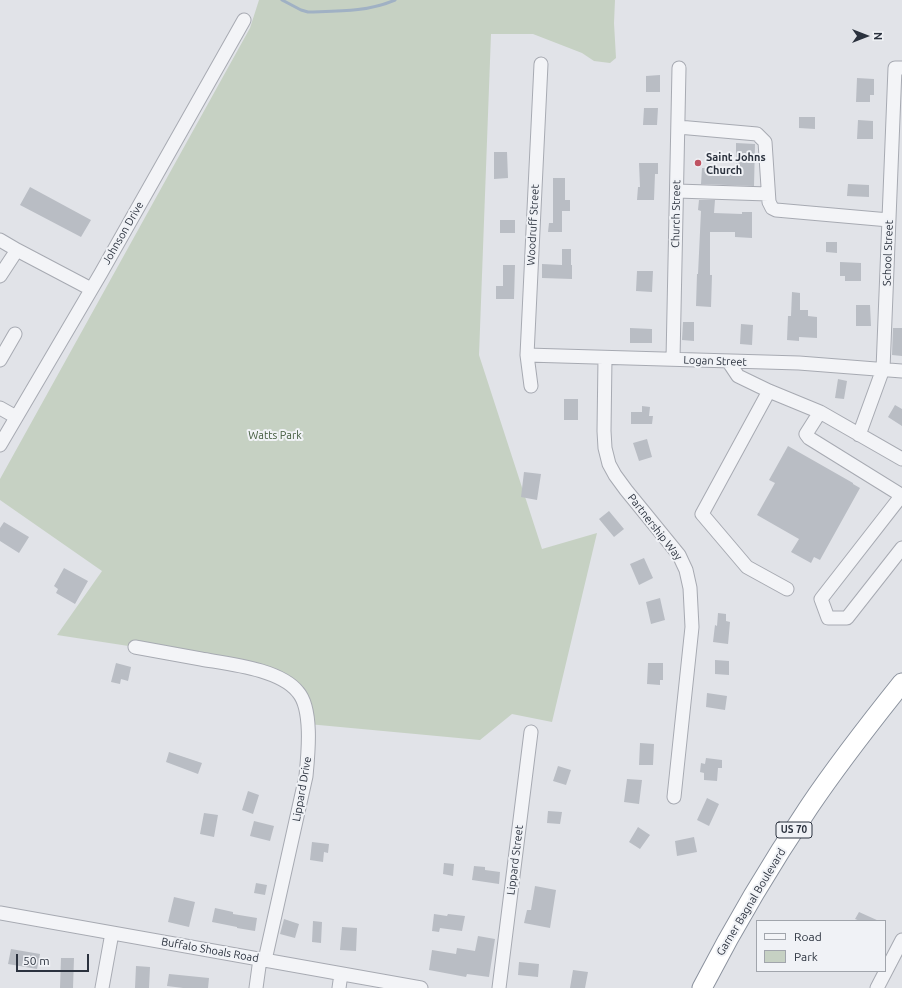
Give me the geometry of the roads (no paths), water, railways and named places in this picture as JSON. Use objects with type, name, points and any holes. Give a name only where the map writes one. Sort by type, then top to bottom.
[{"type":"highway","name":"Garner Bagnal Boulevard","points":[[702,988],[722,948],[767,872],[809,806],[861,734],[902,683]]},
{"type":"street","name":"Johnson Drive","points":[[0,445],[91,289],[244,20]]},
{"type":"street","name":"Woodruff Street","points":[[531,386],[527,356],[541,64]]},
{"type":"street","name":"Church Street","points":[[673,359],[679,68]]},
{"type":"street","name":"School Street","points":[[860,435],[883,369],[889,220],[899,68]]},
{"type":"street","points":[[678,127],[757,134],[765,142],[769,202],[772,208],[776,210],[889,220]]},
{"type":"street","points":[[677,191],[768,194]]},
{"type":"street","points":[[0,240],[91,289]]},
{"type":"street","points":[[0,276],[17,250]]},
{"type":"street","points":[[0,360],[15,334]]},
{"type":"street","name":"Logan Street","points":[[527,356],[799,363],[883,369],[902,372]]},
{"type":"street","name":"Partnership Way","points":[[605,358],[604,431],[605,448],[609,464],[626,490],[680,555],[686,570],[690,588],[692,627],[674,797]]},
{"type":"street","points":[[728,361],[738,376],[769,391],[820,412],[902,460]]},
{"type":"street","points":[[769,391],[702,514],[747,567],[787,589]]},
{"type":"street","points":[[0,408],[16,417]]},
{"type":"street","points":[[820,412],[806,434],[809,438],[902,495],[821,598],[828,618],[848,618],[902,548]]},
{"type":"street","name":"Lippard Drive","points":[[135,647],[252,668],[287,682],[299,692],[305,707],[308,724],[309,748],[306,776],[256,988]]},
{"type":"street","name":"Lippard Street","points":[[499,988],[530,732]]},
{"type":"street","name":"Buffalo Shoals Road","points":[[0,913],[420,988]]},
{"type":"street","points":[[102,988],[112,933]]},
{"type":"street","points":[[877,988],[898,956],[902,940]]},
{"type":"street","points":[[339,988],[341,974]]},
{"type":"waterway","points":[[282,0],[308,12],[363,9],[395,0]]},
{"type":"place","name":"Saint Johns Church","points":[[698,163]]},
{"type":"park label","name":"Watts Park","points":[[275,435]]}]
